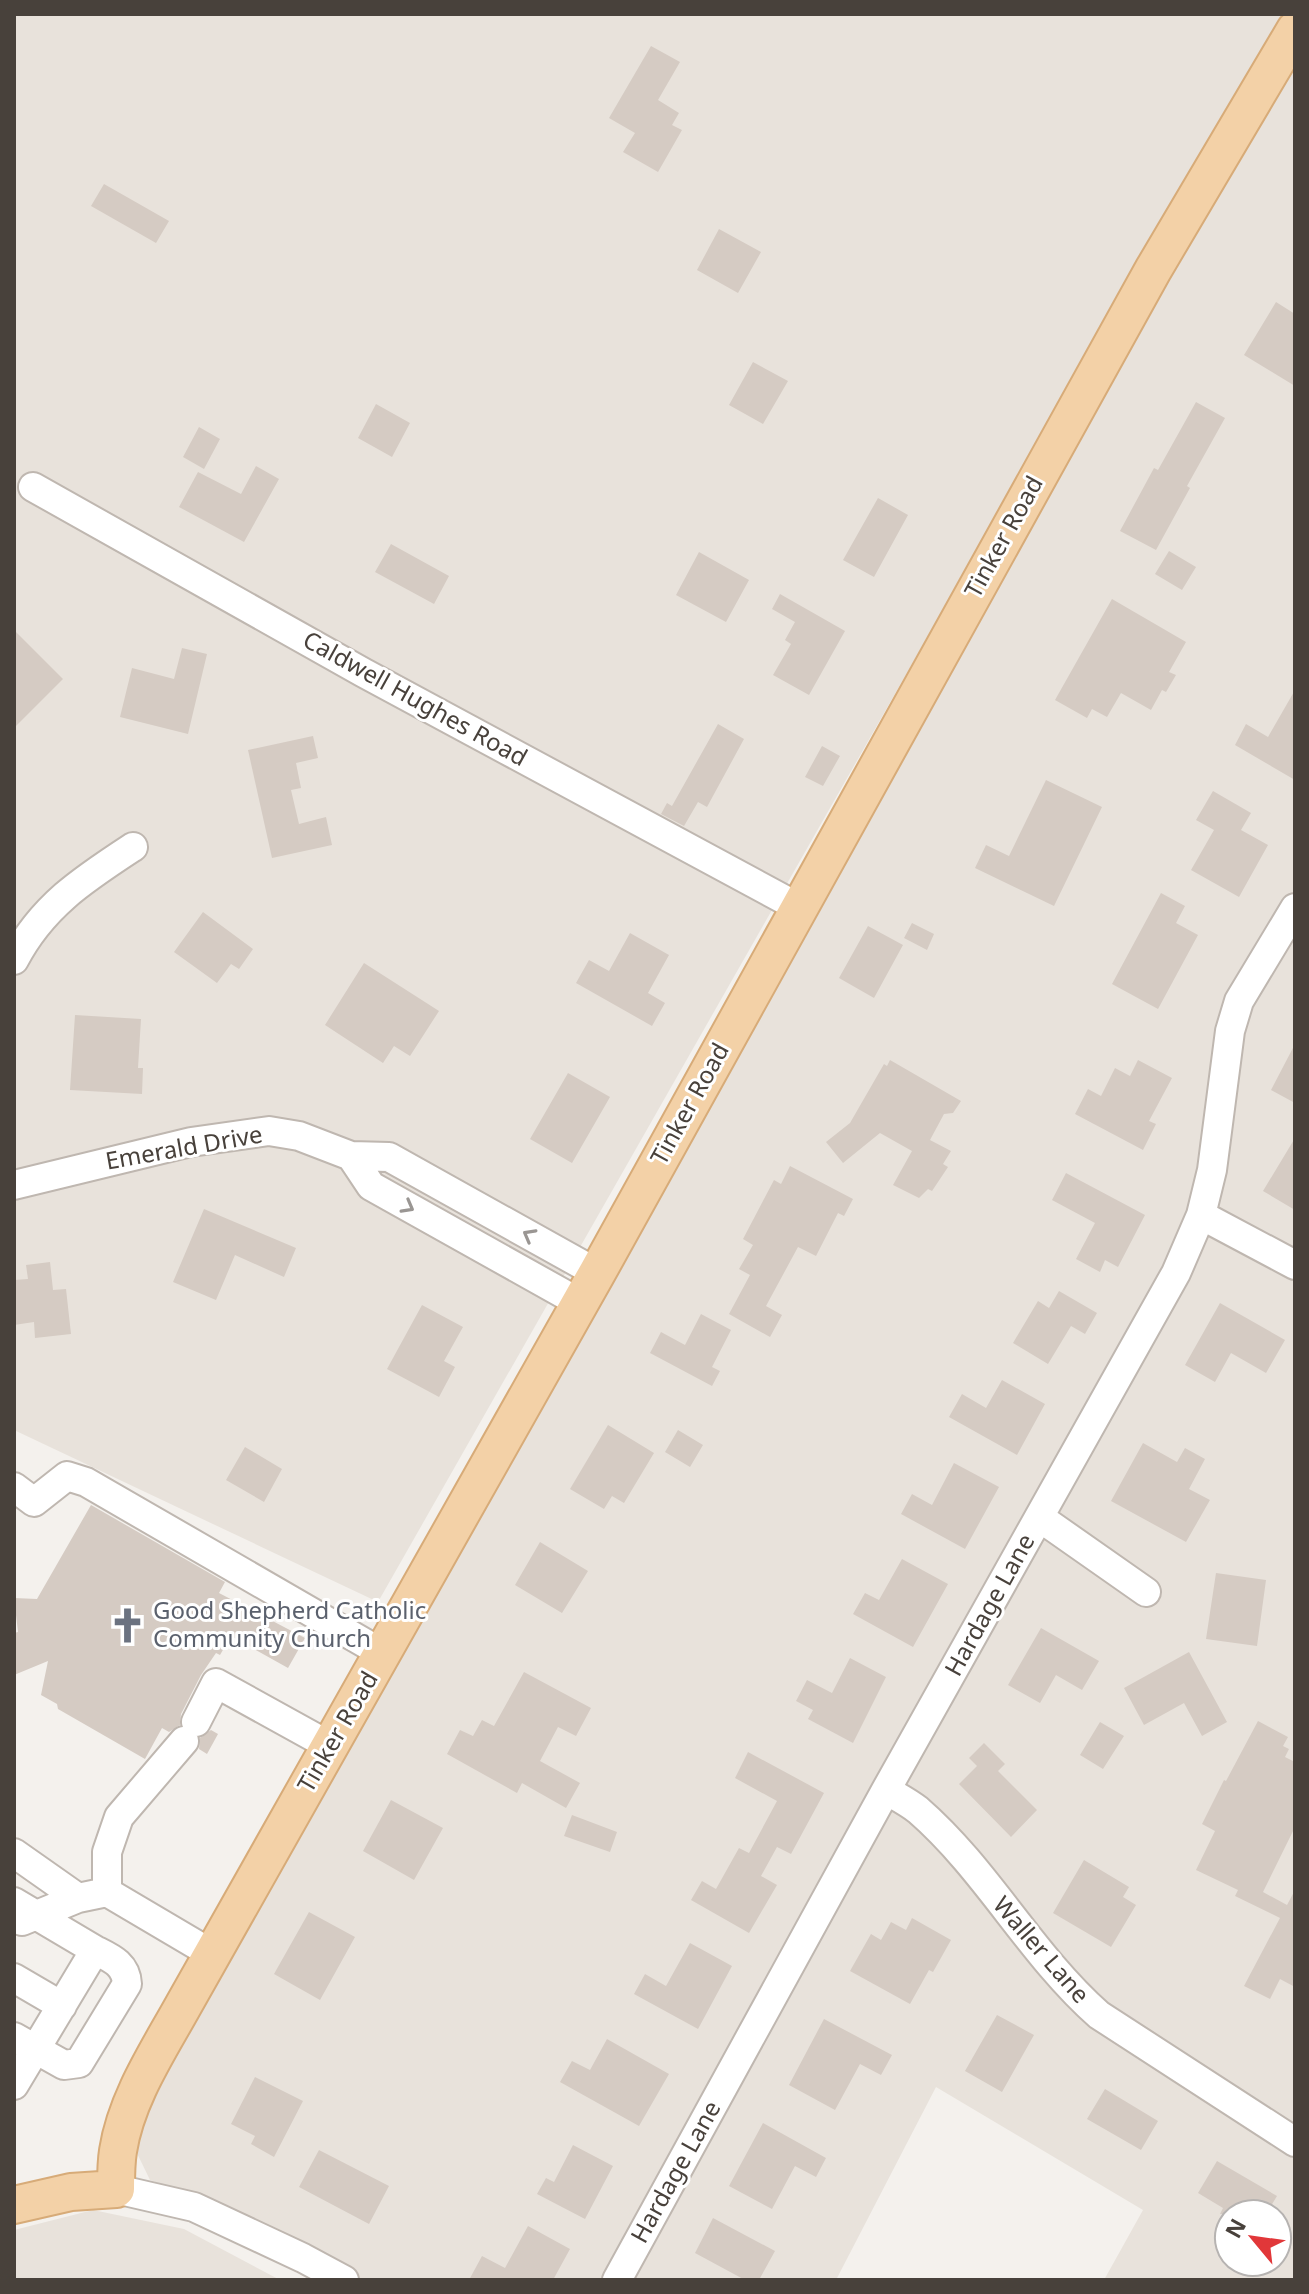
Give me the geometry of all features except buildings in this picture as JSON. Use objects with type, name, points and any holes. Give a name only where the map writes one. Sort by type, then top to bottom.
[{"type":"main road","name":"Tinker Road","points":[[116,2189],[118,2150],[142,2080],[589,1288],[1153,270],[1295,30]]},
{"type":"main road","points":[[14,2205],[71,2192],[116,2189]]},
{"type":"street","name":"Caldwell Hughes Road","points":[[33,487],[364,673],[798,907]]},
{"type":"street","points":[[14,960],[41,920],[72,888],[133,847]]},
{"type":"street","name":"Hardage Lane","points":[[617,2280],[886,1790],[1176,1273],[1201,1215],[1212,1170],[1234,1016],[1239,1001],[1295,908]]},
{"type":"street","name":"Emerald Drive","points":[[14,1185],[191,1142],[269,1131],[299,1136],[351,1156],[371,1186],[589,1288]]},
{"type":"street","points":[[1201,1215],[1295,1265]]},
{"type":"street","points":[[14,1487],[34,1502],[67,1476],[86,1482],[382,1653]]},
{"type":"street","points":[[1039,1517],[1146,1592]]},
{"type":"street","points":[[107,1892],[107,1852],[119,1817],[190,1731],[216,1683],[330,1746]]},
{"type":"street","name":"Waller Lane","points":[[886,1790],[916,1809],[960,1853],[1046,1962],[1099,2015],[1295,2142]]},
{"type":"street","points":[[14,1853],[78,1898]]},
{"type":"street","points":[[21,1914],[107,1892],[212,1954]]},
{"type":"street","points":[[21,1914],[118,1962],[126,1972],[127,1984],[79,2063],[64,2065],[25,2044]]},
{"type":"street","points":[[14,2085],[25,2044],[62,2006],[95,1950]]},
{"type":"street","points":[[14,1978],[62,2006]]},
{"type":"street","points":[[116,2189],[194,2207],[344,2280]]},
{"type":"shaded area","points":[[14,14],[1282,14],[378,1602],[14,1430]]},
{"type":"shaded area","points":[[1295,56],[1295,2280],[1104,2280],[1143,2210],[936,2087],[836,2280],[353,2280],[198,2197],[150,2180],[133,2145],[137,2115]]},
{"type":"shaded area","points":[[93,2210],[184,2229],[280,2280],[14,2280],[14,2230]]},
{"type":"place","name":"Good Shepherd Catholic Community Church","points":[[127,1625]]}]
